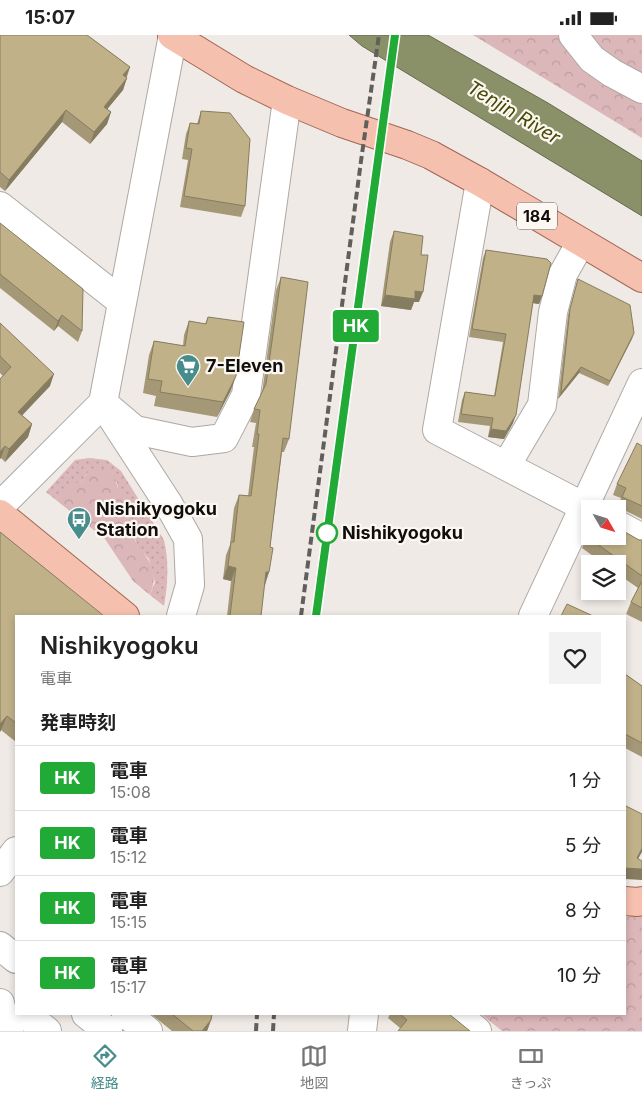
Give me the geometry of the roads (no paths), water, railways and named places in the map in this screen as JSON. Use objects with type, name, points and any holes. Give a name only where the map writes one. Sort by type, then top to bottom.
[{"type":"main road","name":"184","points":[[173,35],[244,79],[287,100],[342,123],[431,155],[642,277]]},
{"type":"main road","points":[[0,514],[124,615]]},
{"type":"street","points":[[0,506],[103,403],[173,35]]},
{"type":"street","points":[[573,35],[592,59],[612,73],[642,89]]},
{"type":"street","points":[[103,403],[135,430],[192,442],[224,438],[246,395],[287,100]]},
{"type":"street","points":[[480,182],[437,430],[581,505]]},
{"type":"street","points":[[0,206],[122,302]]},
{"type":"street","points":[[506,466],[542,405],[553,312],[563,274],[581,242]]},
{"type":"street","points":[[591,500],[642,383]]},
{"type":"street","points":[[103,403],[169,505],[188,539],[190,585],[180,615]]},
{"type":"street","points":[[534,615],[581,520]]},
{"type":"street","points":[[626,529],[642,538]]},
{"type":"street","points":[[0,872],[15,852]]},
{"type":"street","points":[[0,932],[15,939]]},
{"type":"street","points":[[0,946],[15,958]]},
{"type":"street","points":[[0,995],[15,1006]]},
{"type":"street","points":[[0,1003],[5,1028],[9,1031]]},
{"type":"street","points":[[25,1015],[47,1031]]},
{"type":"street","points":[[87,1015],[108,1031]]},
{"type":"street","points":[[127,1015],[148,1031]]},
{"type":"street","points":[[362,1031],[364,1015]]},
{"type":"street","points":[[457,1015],[477,1031]]},
{"type":"water","name":"Tenjin River","points":[[349,35],[428,35],[548,103],[642,161],[642,216],[362,46]]},
{"type":"railway","points":[[301,615],[379,35]]},
{"type":"railway","points":[[316,615],[395,35]]},
{"type":"railway","points":[[256,1031],[257,1015]]},
{"type":"railway","points":[[273,1031],[274,1015]]},
{"type":"train","name":"HK","points":[[316,615],[395,35]]},
{"type":"place","name":"7-Eleven","points":[[188,387]]},
{"type":"place","name":"Nishikyogoku","points":[[327,533]]},
{"type":"place","name":"Nishikyogoku Station","points":[[79,540]]}]
